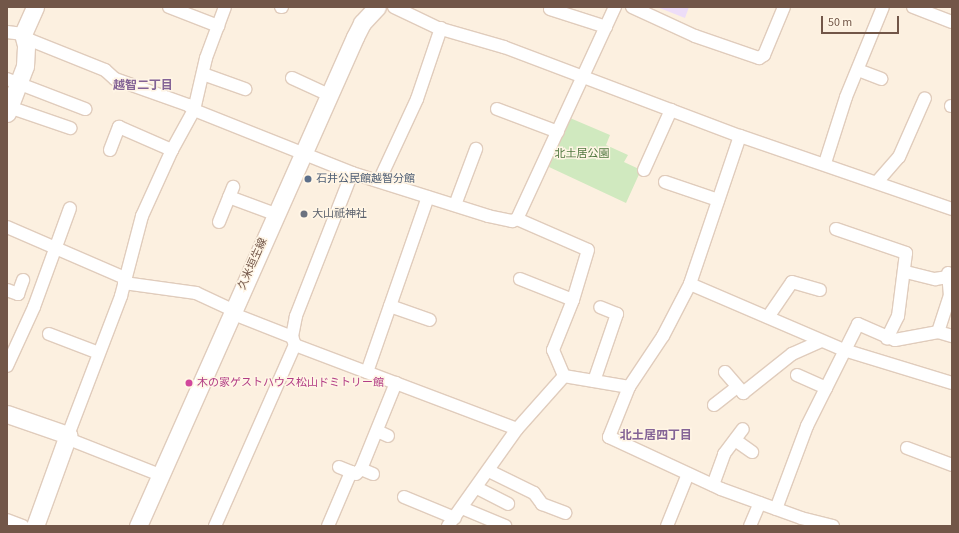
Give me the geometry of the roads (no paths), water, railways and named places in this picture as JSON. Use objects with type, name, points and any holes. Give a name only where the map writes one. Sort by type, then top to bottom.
[{"type":"main road","points":[[8,110],[13,81],[25,66],[18,36],[35,7]]},
{"type":"main road","name":"久米垣生線","points":[[138,526],[275,214],[362,23],[377,7]]},
{"type":"main road","points":[[7,414],[67,437],[35,526]]},
{"type":"street","points":[[169,7],[218,26]]},
{"type":"street","points":[[160,475],[67,437],[125,281],[142,216],[172,150],[194,110],[203,74],[225,7]]},
{"type":"street","points":[[394,7],[441,28],[504,47],[740,136],[825,163],[952,209]]},
{"type":"street","points":[[517,219],[615,7]]},
{"type":"street","points":[[632,7],[695,36],[759,58],[764,55],[784,7]]},
{"type":"street","points":[[825,163],[858,70],[884,7]]},
{"type":"street","points":[[912,7],[926,9],[951,20]]},
{"type":"street","points":[[550,9],[606,27]]},
{"type":"street","points":[[379,181],[417,100],[441,28]]},
{"type":"street","points":[[18,36],[105,70],[115,79],[188,105],[194,110],[352,173],[494,217],[512,221],[517,219],[588,250],[573,300],[553,350],[564,376]]},
{"type":"street","points":[[858,70],[881,78]]},
{"type":"street","points":[[203,74],[244,89]]},
{"type":"street","points":[[292,78],[329,95]]},
{"type":"street","points":[[13,81],[85,109]]},
{"type":"street","points":[[877,182],[899,157],[925,98]]},
{"type":"street","points":[[497,109],[558,132]]},
{"type":"street","points":[[8,110],[70,128]]},
{"type":"street","points":[[644,170],[671,110]]},
{"type":"street","points":[[110,150],[119,126],[172,150]]},
{"type":"street","points":[[740,136],[690,284],[662,336],[629,387],[609,437],[712,485],[776,509],[832,526]]},
{"type":"street","points":[[455,205],[476,149]]},
{"type":"street","points":[[215,526],[294,341],[296,316],[352,173]]},
{"type":"street","points":[[665,182],[718,200]]},
{"type":"street","points":[[219,222],[231,192],[275,214]]},
{"type":"street","points":[[367,372],[428,197]]},
{"type":"street","points":[[7,366],[57,248],[70,208]]},
{"type":"street","points":[[7,227],[57,248],[125,281],[196,294],[294,341],[367,372],[517,429]]},
{"type":"street","points":[[836,229],[903,251],[907,258],[898,316],[887,338]]},
{"type":"street","points":[[906,272],[935,279],[948,275],[950,295],[938,332]]},
{"type":"street","points":[[520,279],[573,300]]},
{"type":"street","points":[[7,290],[18,294],[23,280]]},
{"type":"street","points":[[768,317],[792,282],[820,290]]},
{"type":"street","points":[[690,284],[844,350],[952,383]]},
{"type":"street","points":[[390,306],[430,320]]},
{"type":"street","points":[[594,381],[617,314],[600,307]]},
{"type":"street","points":[[776,509],[807,426],[858,324],[887,338],[903,340],[938,332],[952,336]]},
{"type":"street","points":[[49,334],[99,353]]},
{"type":"street","points":[[725,372],[743,393],[769,365],[821,341]]},
{"type":"street","points":[[797,375],[826,388]]},
{"type":"street","points":[[564,376],[629,387]]},
{"type":"street","points":[[455,517],[489,471],[517,429],[564,376]]},
{"type":"street","points":[[328,526],[377,431],[396,383]]},
{"type":"street","points":[[714,405],[737,387]]},
{"type":"street","points":[[712,485],[724,454],[743,429]]},
{"type":"street","points":[[377,431],[388,436]]},
{"type":"street","points":[[735,440],[752,452]]},
{"type":"street","points":[[907,448],[952,464]]},
{"type":"street","points":[[339,467],[373,474]]},
{"type":"street","points":[[489,471],[534,493],[540,508],[565,512]]},
{"type":"street","points":[[667,526],[688,474]]},
{"type":"street","points":[[477,488],[508,504]]},
{"type":"street","points":[[404,497],[455,517],[505,526]]},
{"type":"street","points":[[750,526],[760,503]]},
{"type":"street","points":[[7,520],[23,526]]},
{"type":"place","name":"石井公民館越智分館","points":[[308,179]]},
{"type":"place","name":"大山祇神社","points":[[304,214]]},
{"type":"place","name":"木の家ゲストハウス松山ドミトリー館","points":[[189,383]]},
{"type":"district","name":"越智二丁目","points":[[143,86]]},
{"type":"district","name":"北土居四丁目","points":[[656,436]]},
{"type":"park label","name":"北土居公園","points":[[582,154]]}]
